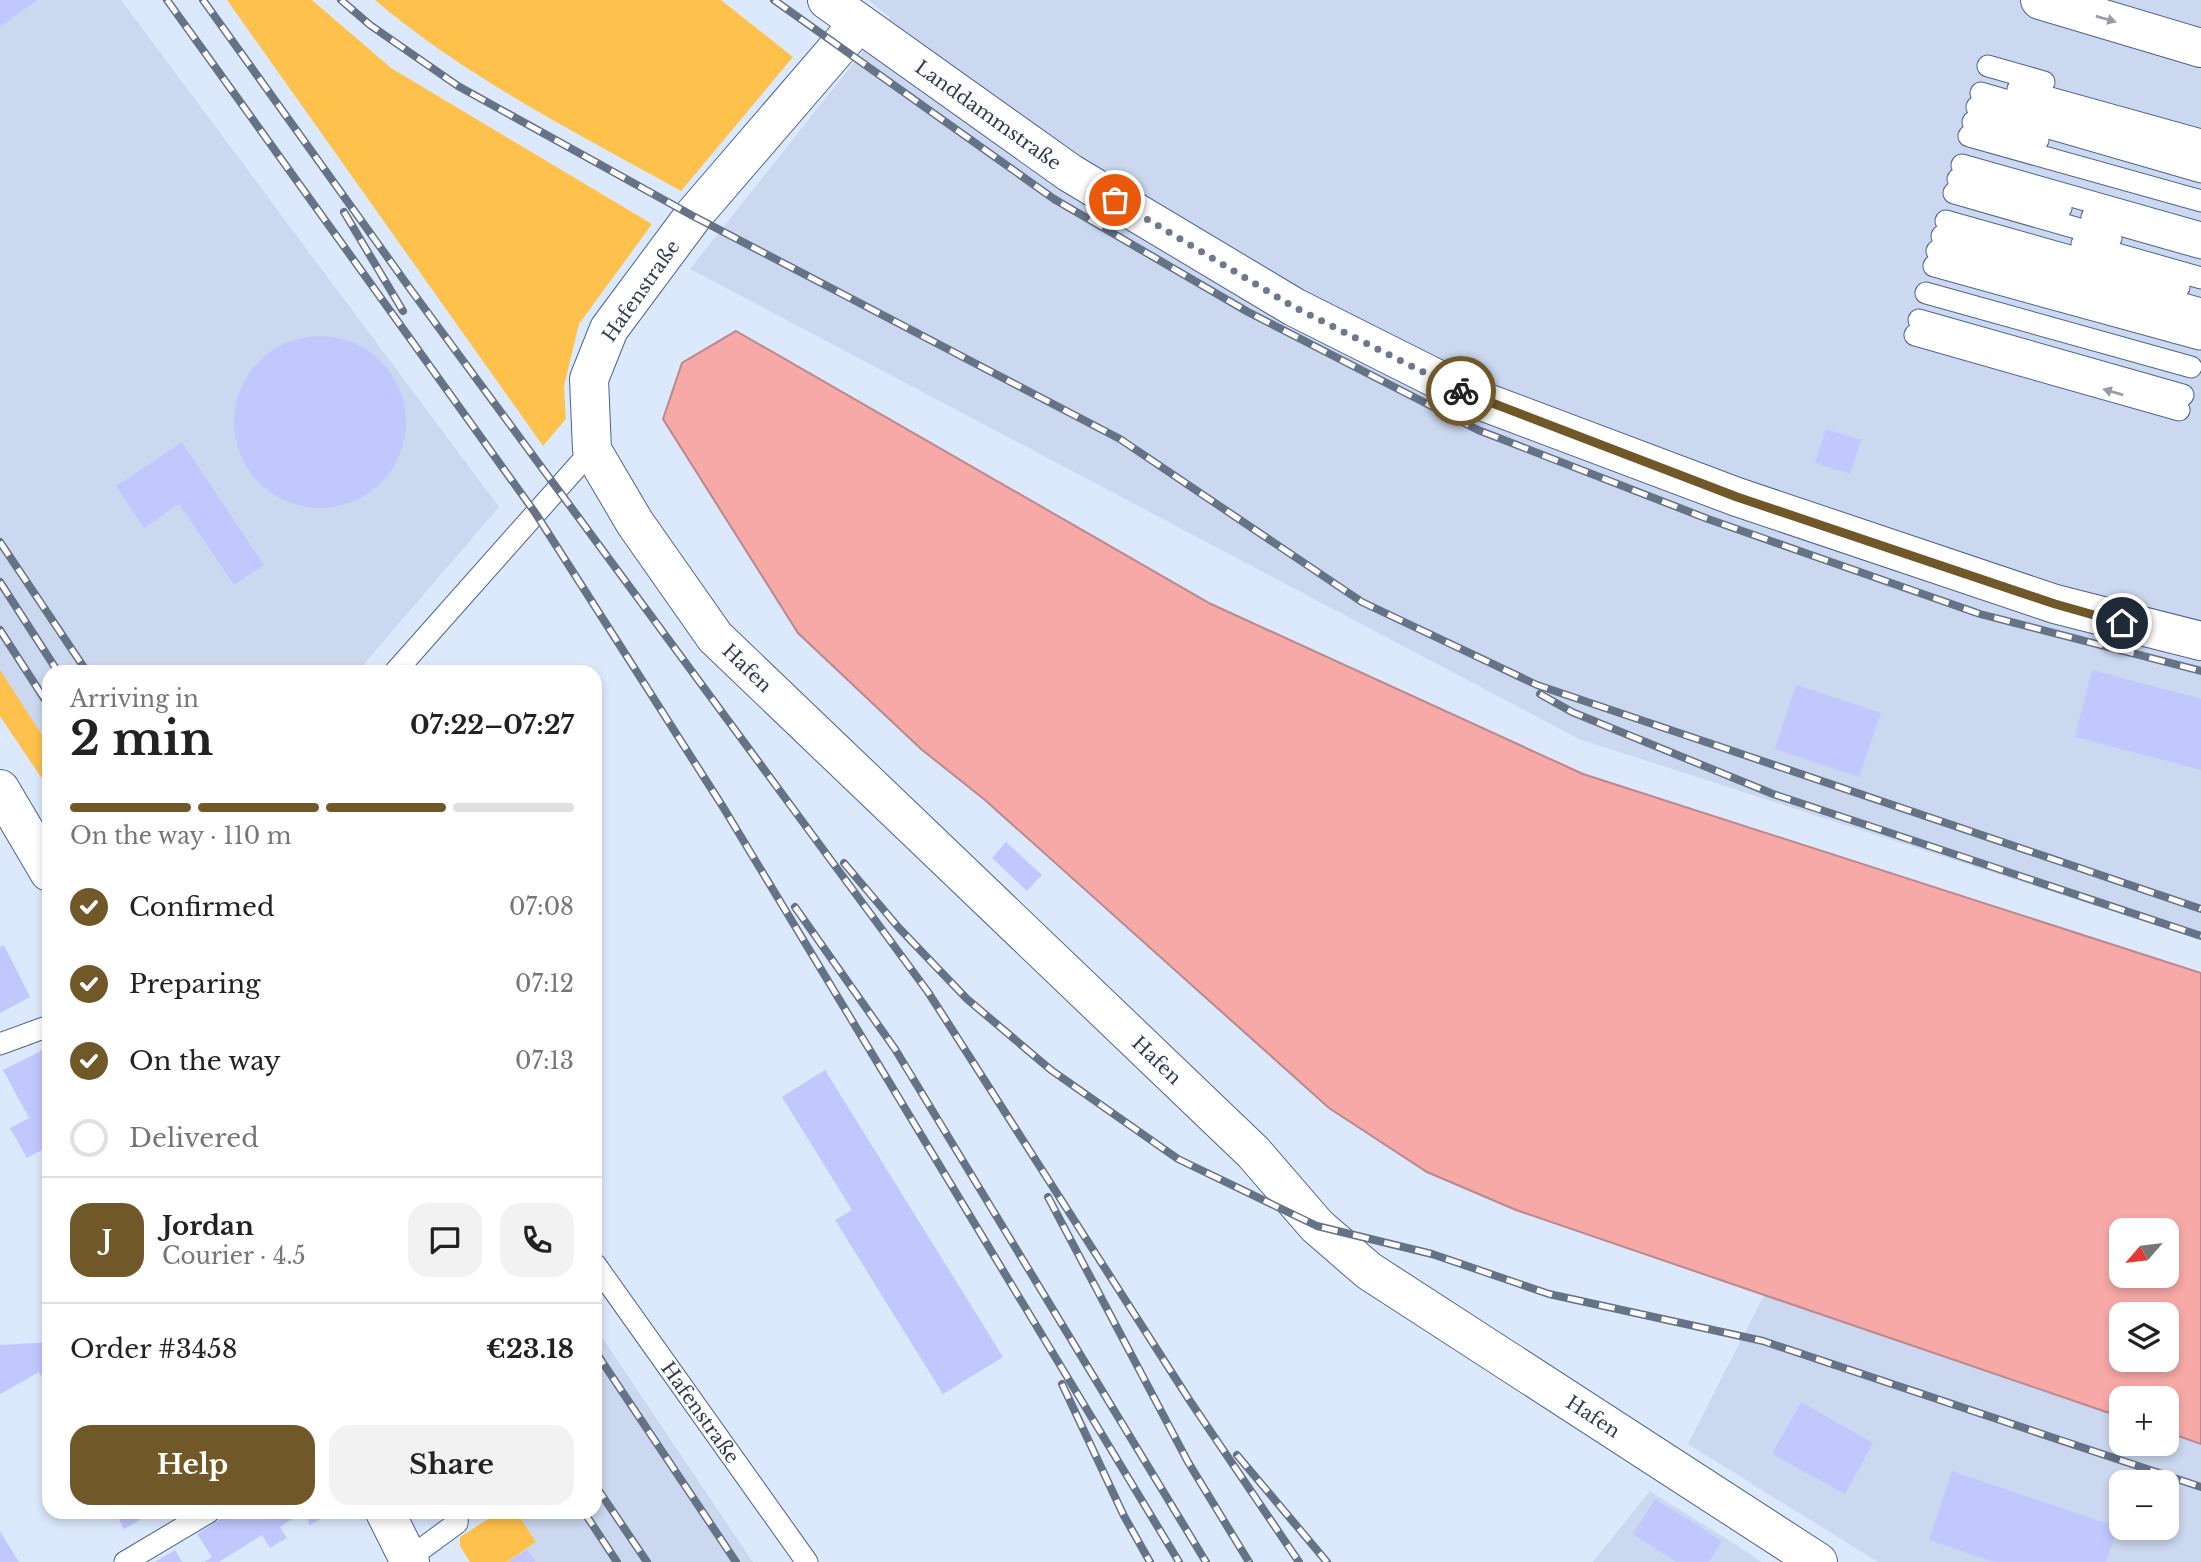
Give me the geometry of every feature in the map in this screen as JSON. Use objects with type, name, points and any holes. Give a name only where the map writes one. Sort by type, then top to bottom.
[{"type":"street","name":"Landdammstraße","points":[[827,0],[1070,173],[1294,307],[1479,400],[1737,497],[2055,604],[2201,642]]},
{"type":"street","points":[[2040,0],[2201,48]]},
{"type":"street","name":"Hafenstraße","points":[[592,450],[589,379],[609,329],[693,216],[859,23]]},
{"type":"street","name":"Hafen","points":[[592,450],[635,523],[715,637],[1253,1152],[1318,1226],[1369,1271],[1818,1562]]},
{"type":"street","points":[[0,789],[42,860]]},
{"type":"street","points":[[388,1519],[409,1560]]},
{"type":"lane","points":[[1952,200],[2201,126]]},
{"type":"lane","points":[[1952,200],[2201,140]]},
{"type":"lane","points":[[1952,200],[2201,156]]},
{"type":"lane","points":[[1952,200],[2201,172]]},
{"type":"lane","points":[[1952,200],[2201,187]]},
{"type":"lane","points":[[1952,200],[2201,201]]},
{"type":"lane","points":[[1952,200],[2201,218]]},
{"type":"lane","points":[[1952,200],[2201,233]]},
{"type":"lane","points":[[1952,200],[2201,248]]},
{"type":"lane","points":[[1952,200],[2201,263]]},
{"type":"lane","points":[[1952,200],[2201,278]]},
{"type":"lane","points":[[1952,200],[2201,294]]},
{"type":"lane","points":[[1952,200],[2201,309]]},
{"type":"lane","points":[[1952,200],[2191,367]]},
{"type":"lane","points":[[1952,200],[2191,367]]},
{"type":"lane","points":[[1952,200],[2191,367]]},
{"type":"lane","points":[[1952,200],[2191,367]]},
{"type":"lane","points":[[401,665],[592,450]]},
{"type":"lane","points":[[0,1044],[42,1029]]},
{"type":"lane","name":"Hafenstraße","points":[[602,1274],[807,1562]]},
{"type":"lane","points":[[125,1562],[197,1519]]},
{"type":"lane","points":[[409,1560],[457,1523],[457,1519]]},
{"type":"shaded area","points":[[0,0],[121,0],[499,507],[363,665],[42,665],[42,779],[0,716]]},
{"type":"shaded area","points":[[227,0],[312,0],[391,68],[652,224],[579,324],[564,386],[566,419],[543,446]]},
{"type":"shaded area","points":[[375,0],[721,0],[793,57],[681,191],[563,126],[485,79],[447,55]]},
{"type":"shaded area","points":[[868,0],[2201,0],[2201,940],[1579,739],[690,269],[890,17]]},
{"type":"shaded area","points":[[736,331],[1211,604],[1583,774],[2201,973],[2201,1444],[2179,1436],[2179,1386],[2109,1386],[2109,1413],[1516,1210],[1427,1172],[1329,1108],[985,800],[921,749],[798,633],[663,419],[682,363]]},
{"type":"shaded area","points":[[0,670],[42,735],[42,779],[0,716]]},
{"type":"shaded area","points":[[1764,1295],[2109,1413],[2109,1456],[2179,1456],[2179,1436],[2201,1444],[2201,1562],[1878,1562],[1688,1444]]},
{"type":"shaded area","points":[[602,1337],[753,1562],[536,1562],[527,1549],[536,1542],[521,1519],[602,1519]]},
{"type":"shaded area","points":[[1650,1491],[1746,1551],[1761,1562],[1593,1562]]},
{"type":"shaded area","points":[[488,1519],[521,1519],[536,1542],[507,1562],[470,1562],[460,1546],[460,1537]]},
{"type":"building","points":[[0,0],[37,0],[0,27]]},
{"type":"building","points":[[320,336],[353,343],[381,361],[399,389],[406,422],[399,455],[381,483],[353,501],[320,508],[287,501],[259,483],[241,455],[234,422],[241,389],[259,361],[287,343]]},
{"type":"building","points":[[1826,429],[1861,440],[1850,474],[1815,463]]},
{"type":"building","points":[[182,442],[264,565],[234,585],[179,504],[144,528],[116,486]]},
{"type":"building","points":[[2092,670],[2201,699],[2201,770],[2075,737]]},
{"type":"building","points":[[1796,685],[1881,713],[1859,777],[1775,749]]},
{"type":"building","points":[[1006,842],[1042,875],[1027,891],[992,858]]},
{"type":"building","points":[[4,945],[30,997],[0,1013],[0,947]]},
{"type":"building","points":[[42,1050],[42,1150],[27,1158],[10,1128],[29,1118],[3,1070]]},
{"type":"building","points":[[825,1070],[1003,1357],[943,1394],[835,1220],[852,1210],[782,1097]]},
{"type":"building","points":[[42,1342],[42,1378],[39,1372],[0,1394],[0,1345]]},
{"type":"building","points":[[1801,1402],[1873,1443],[1845,1494],[1772,1454]]},
{"type":"building","points":[[1952,1471],[2109,1524],[2109,1540],[2114,1540],[2106,1562],[1994,1562],[1929,1540]]},
{"type":"building","points":[[1655,1499],[1722,1541],[1709,1562],[1676,1562],[1633,1534]]},
{"type":"building","points":[[119,1519],[142,1519],[124,1529]]},
{"type":"building","points":[[221,1519],[292,1519],[280,1527],[287,1538],[270,1548],[262,1535],[219,1562],[204,1562],[212,1557],[197,1534]]},
{"type":"building","points":[[307,1519],[321,1519],[310,1525]]},
{"type":"building","points":[[0,1531],[19,1562],[0,1562]]},
{"type":"building","points":[[527,1549],[536,1562],[507,1562]]},
{"type":"building","points":[[175,1550],[182,1562],[155,1562]]},
{"type":"railway","points":[[167,0],[536,514],[723,807],[1179,1562]]},
{"type":"railway","points":[[203,0],[411,290],[928,992],[1190,1401],[1299,1562]]},
{"type":"railway","points":[[341,0],[370,25],[458,86],[693,216],[1120,439],[1362,602],[1537,685],[2201,909]]},
{"type":"railway","points":[[774,0],[1054,199],[1248,312],[1478,430],[1708,519],[1980,614],[2201,671]]},
{"type":"railway","points":[[344,212],[403,311]]},
{"type":"railway","points":[[0,542],[82,665]]},
{"type":"railway","points":[[0,582],[53,665]]},
{"type":"railway","points":[[0,630],[42,695]]},
{"type":"railway","points":[[1540,694],[1572,712],[1773,794],[2201,936]]},
{"type":"railway","points":[[844,863],[899,928],[967,999],[1051,1070],[1178,1159],[1317,1226],[1432,1254],[1549,1294],[1763,1341],[2201,1487]]},
{"type":"railway","points":[[795,907],[895,1049],[1206,1562]]},
{"type":"railway","points":[[1048,1197],[1188,1462],[1249,1562]]},
{"type":"railway","points":[[602,1361],[736,1562]]},
{"type":"railway","points":[[1062,1384],[1124,1516],[1150,1562]]},
{"type":"railway","points":[[1237,1455],[1327,1562]]},
{"type":"railway","points":[[602,1495],[647,1562]]},
{"type":"railway","points":[[589,1519],[617,1562]]},
{"type":"way so far","points":[[1115,200],[1294,307],[1461,391]]},
{"type":"route","points":[[1461,391],[1737,497],[2055,604],[2122,623]]}]
